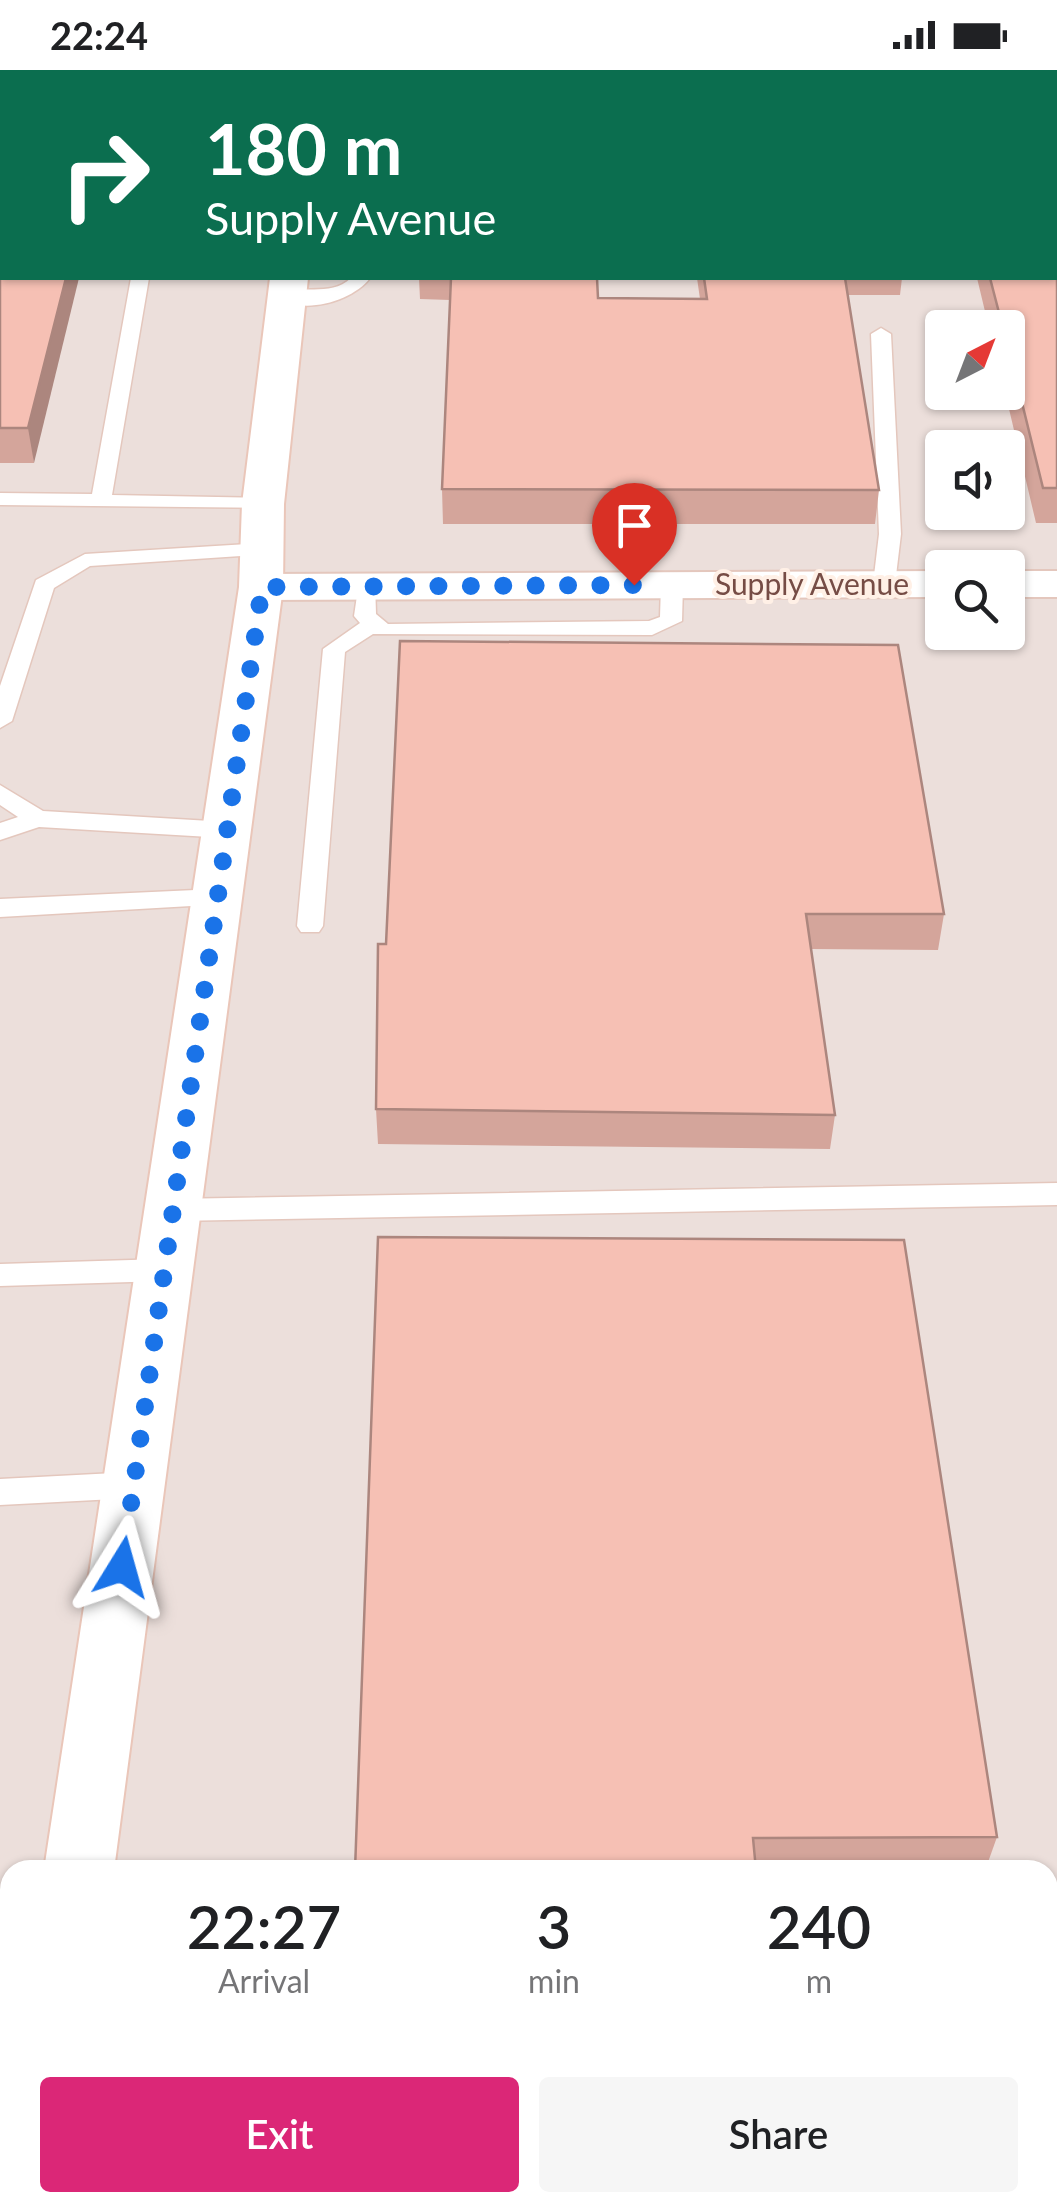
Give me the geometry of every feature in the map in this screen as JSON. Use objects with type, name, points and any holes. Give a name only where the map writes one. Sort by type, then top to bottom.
[{"type":"main road","points":[[80,1860],[227,830],[263,547],[288,287]]},
{"type":"main road","name":"Supply Avenue","points":[[263,547],[370,606],[672,585],[925,584]]},
{"type":"main road","points":[[1025,584],[1057,584]]},
{"type":"lane","points":[[101,500],[140,280]]},
{"type":"lane","points":[[288,287],[334,296],[348,292],[360,280]]},
{"type":"lane","points":[[881,334],[890,534],[884,584]]},
{"type":"lane","points":[[0,499],[101,500],[263,547]]},
{"type":"lane","points":[[0,721],[44,586],[84,560],[263,547]]},
{"type":"lane","points":[[310,926],[334,649],[370,606]]},
{"type":"lane","points":[[0,793],[37,819]]},
{"type":"lane","points":[[0,832],[37,819],[227,830]]},
{"type":"lane","points":[[0,908],[217,898]]},
{"type":"lane","points":[[172,1210],[1057,1194]]},
{"type":"lane","points":[[0,1275],[164,1270]]},
{"type":"lane","points":[[0,1492],[134,1485]]},
{"type":"shaded area","points":[[0,280],[1057,280],[1057,1860],[0,1860]]},
{"type":"building","points":[[0,280],[65,280],[28,428],[0,428]]},
{"type":"building","points":[[451,280],[597,280],[598,298],[707,299],[704,280],[845,280],[879,490],[442,489]]},
{"type":"building","points":[[991,280],[1057,280],[1057,488],[1043,488],[1024,410],[1025,310],[998,310]]},
{"type":"building","points":[[400,641],[898,645],[944,914],[806,914],[835,1115],[376,1109],[378,944],[386,944]]},
{"type":"building","points":[[378,1237],[904,1240],[997,1837],[753,1838],[755,1860],[355,1860]]},
{"type":"route","points":[[122,1567],[262,587],[634,585]]}]
